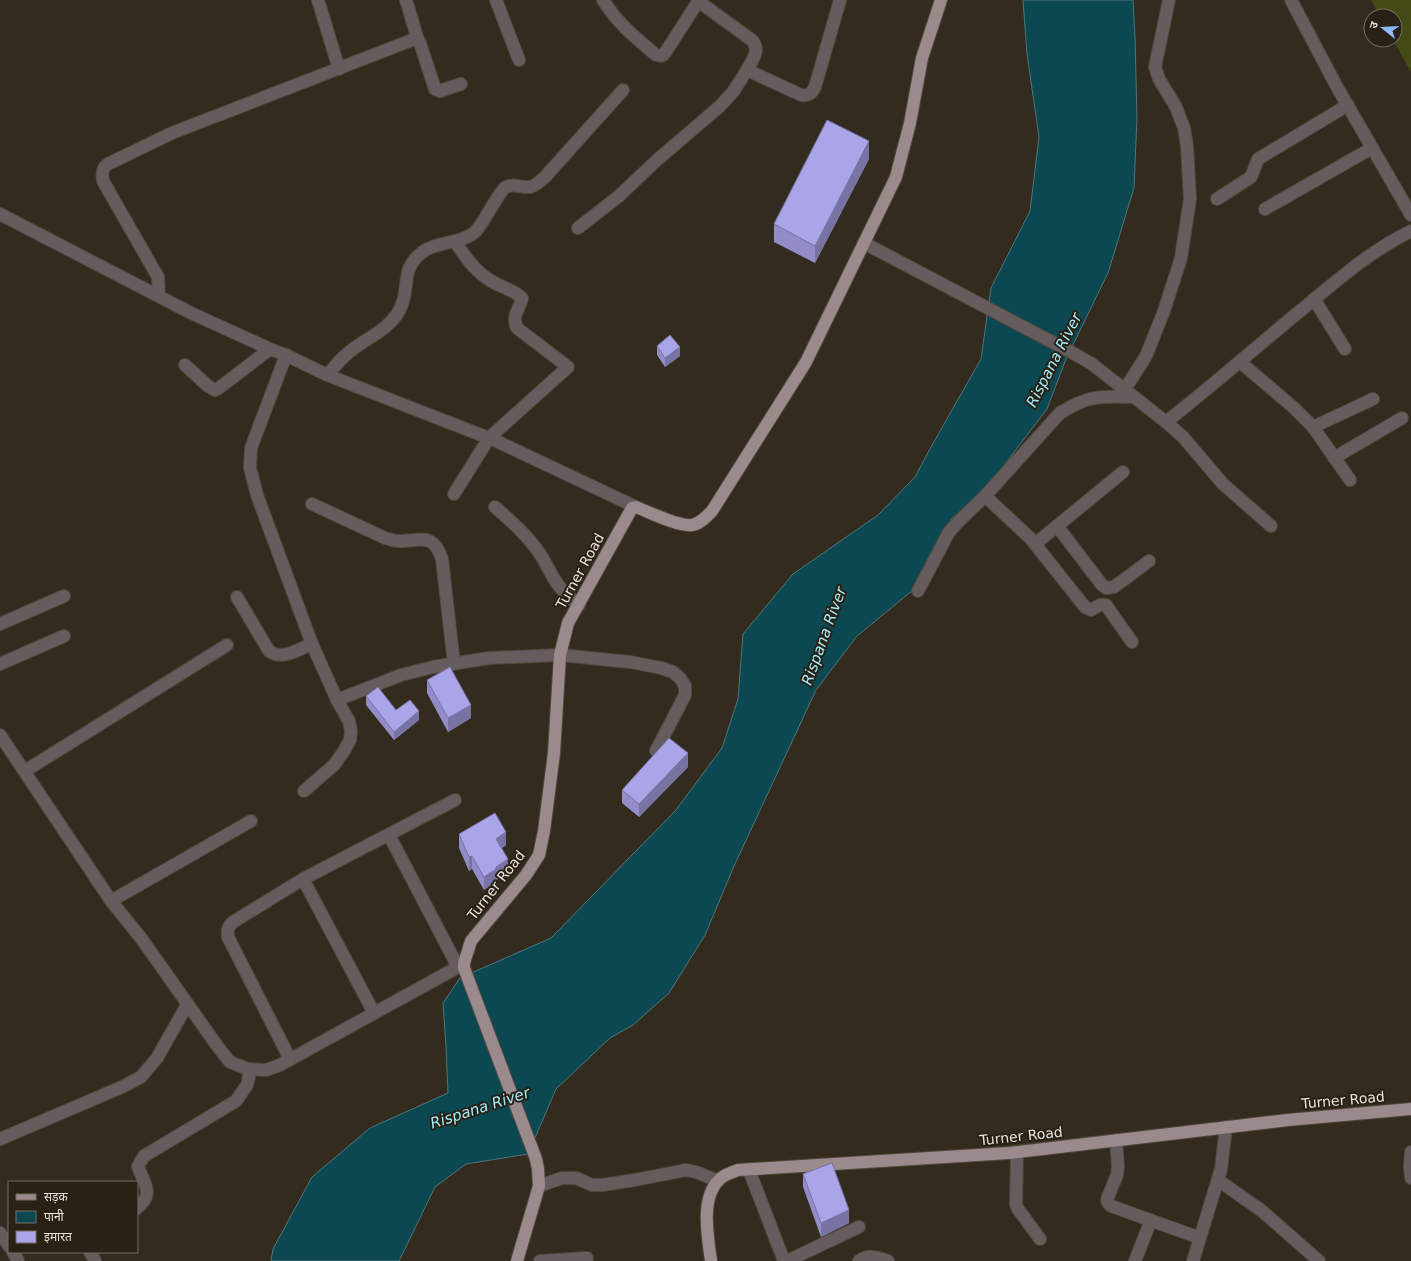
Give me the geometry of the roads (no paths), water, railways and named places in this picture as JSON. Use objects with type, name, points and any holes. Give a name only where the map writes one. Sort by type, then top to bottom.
[{"type":"main road","points":[[636,507],[681,524],[693,525],[703,520],[712,511],[806,362],[896,177],[910,123],[922,58],[941,0]]},
{"type":"main road","name":"Turner Road","points":[[462,966],[471,941],[526,875],[539,855],[544,831],[554,753],[560,655],[568,623],[632,508],[636,507]]},
{"type":"main road","points":[[462,966],[536,1159],[538,1169],[539,1186],[517,1261]]},
{"type":"main road","name":"Turner Road","points":[[718,1181],[725,1175],[738,1170],[1017,1152],[1288,1120],[1411,1109]]},
{"type":"main road","points":[[711,1261],[706,1212],[711,1193],[718,1181]]},
{"type":"street","points":[[318,0],[339,69]]},
{"type":"street","points":[[406,0],[434,89],[440,90],[461,84]]},
{"type":"street","points":[[496,0],[519,60]]},
{"type":"street","points":[[578,228],[619,196],[657,160],[719,107],[733,92],[756,54],[757,49],[753,41],[699,0],[663,56],[656,55],[625,29],[610,13],[602,0]]},
{"type":"street","points":[[747,70],[801,96],[811,94],[815,87],[840,0]]},
{"type":"street","points":[[1129,393],[1164,311],[1181,258],[1190,199],[1187,146],[1184,128],[1176,107],[1159,79],[1155,67],[1170,0]]},
{"type":"street","points":[[1291,0],[1348,105],[1411,215]]},
{"type":"street","points":[[159,296],[158,277],[103,181],[102,173],[104,167],[172,133],[412,40],[418,40]]},
{"type":"street","points":[[327,375],[352,349],[382,330],[399,312],[404,300],[407,273],[412,262],[424,251],[437,245],[462,239],[474,232],[502,191],[507,187],[513,185],[530,187],[538,183],[623,90]]},
{"type":"street","points":[[1217,199],[1251,177],[1258,159],[1348,105]]},
{"type":"street","points":[[1264,209],[1372,148]]},
{"type":"street","points":[[0,214],[191,313],[327,375],[489,438],[636,507]]},
{"type":"street","points":[[1166,422],[1214,384],[1362,260],[1411,231]]},
{"type":"street","points":[[454,494],[489,438],[568,366],[517,328],[515,324],[516,313],[522,298],[479,272],[470,263],[455,241]]},
{"type":"street","points":[[864,243],[1092,364],[1183,437],[1223,484],[1271,526]]},
{"type":"street","points":[[1314,299],[1345,349]]},
{"type":"street","points":[[185,365],[208,386],[215,390],[270,349]]},
{"type":"street","points":[[286,355],[251,448],[250,468],[257,495],[312,644],[337,700],[349,721],[351,731],[350,740],[334,764],[304,790]]},
{"type":"street","points":[[1240,362],[1293,407],[1313,427],[1350,480]]},
{"type":"street","points":[[918,591],[949,532],[985,496],[1060,413],[1074,405],[1092,398],[1129,393]]},
{"type":"street","points":[[1313,427],[1373,399]]},
{"type":"street","points":[[1334,458],[1402,418]]},
{"type":"street","points":[[1035,544],[1123,472]]},
{"type":"street","points":[[985,496],[1014,522],[1035,544],[1084,607],[1091,610],[1100,605],[1106,605],[1132,642]]},
{"type":"street","points":[[312,504],[386,538],[397,541],[417,539],[427,540],[433,543],[438,549],[442,559],[454,664]]},
{"type":"street","points":[[495,507],[510,520],[540,553],[558,584],[579,605]]},
{"type":"street","points":[[1057,526],[1102,585],[1106,588],[1114,586],[1149,561]]},
{"type":"street","points":[[0,624],[64,596]]},
{"type":"street","points":[[238,597],[273,654],[282,656],[312,644]]},
{"type":"street","points":[[0,664],[64,636]]},
{"type":"street","points":[[25,771],[227,645]]},
{"type":"street","points":[[337,700],[402,675],[454,664],[502,657],[560,655],[630,662],[673,672],[680,678],[685,686],[685,695],[656,751]]},
{"type":"street","points":[[2,741],[25,771],[111,901],[141,938],[230,1062],[248,1069],[266,1070],[280,1065],[462,966],[388,835]]},
{"type":"street","points":[[290,1059],[228,937],[227,930],[233,922],[303,879],[455,800]]},
{"type":"street","points":[[111,901],[251,820]]},
{"type":"street","points":[[303,879],[374,1013]]},
{"type":"street","points":[[0,1139],[122,1087],[141,1077],[157,1058],[187,1004]]},
{"type":"street","points":[[138,1207],[147,1196],[148,1191],[138,1166],[140,1161],[144,1156],[236,1102],[247,1085],[249,1077],[248,1069]]},
{"type":"street","points":[[1193,1261],[1221,1169],[1226,1127]]},
{"type":"street","points":[[1116,1140],[1118,1166],[1117,1175],[1108,1196],[1108,1203],[1111,1206],[1200,1238]]},
{"type":"street","points":[[1017,1152],[1016,1204],[1018,1210],[1040,1239]]},
{"type":"street","points":[[1411,1152],[1411,1178]]},
{"type":"street","points":[[539,1186],[562,1178],[576,1178],[592,1185],[602,1185],[686,1170],[696,1172],[718,1181]]},
{"type":"street","points":[[749,1170],[785,1261],[859,1227]]},
{"type":"street","points":[[1218,1180],[1262,1212],[1319,1261]]},
{"type":"street","points":[[1135,1261],[1151,1220]]},
{"type":"street","points":[[0,1233],[8,1243]]},
{"type":"street","points":[[859,1261],[869,1256],[879,1257],[888,1261]]},
{"type":"street","points":[[540,1261],[587,1258]]},
{"type":"water","name":"Rispana River","points":[[1023,0],[1133,0],[1137,118],[1134,188],[1108,273],[1066,359],[1047,409],[982,494],[951,519],[918,586],[857,636],[816,690],[734,866],[705,935],[669,993],[633,1025],[610,1038],[556,1089],[528,1154],[466,1164],[435,1187],[399,1261],[271,1261],[273,1249],[312,1177],[370,1128],[448,1093],[443,1003],[460,978],[551,938],[676,810],[722,748],[738,699],[743,634],[793,574],[878,515],[915,477],[981,359],[991,288],[1030,211],[1039,137],[1027,54]]}]
